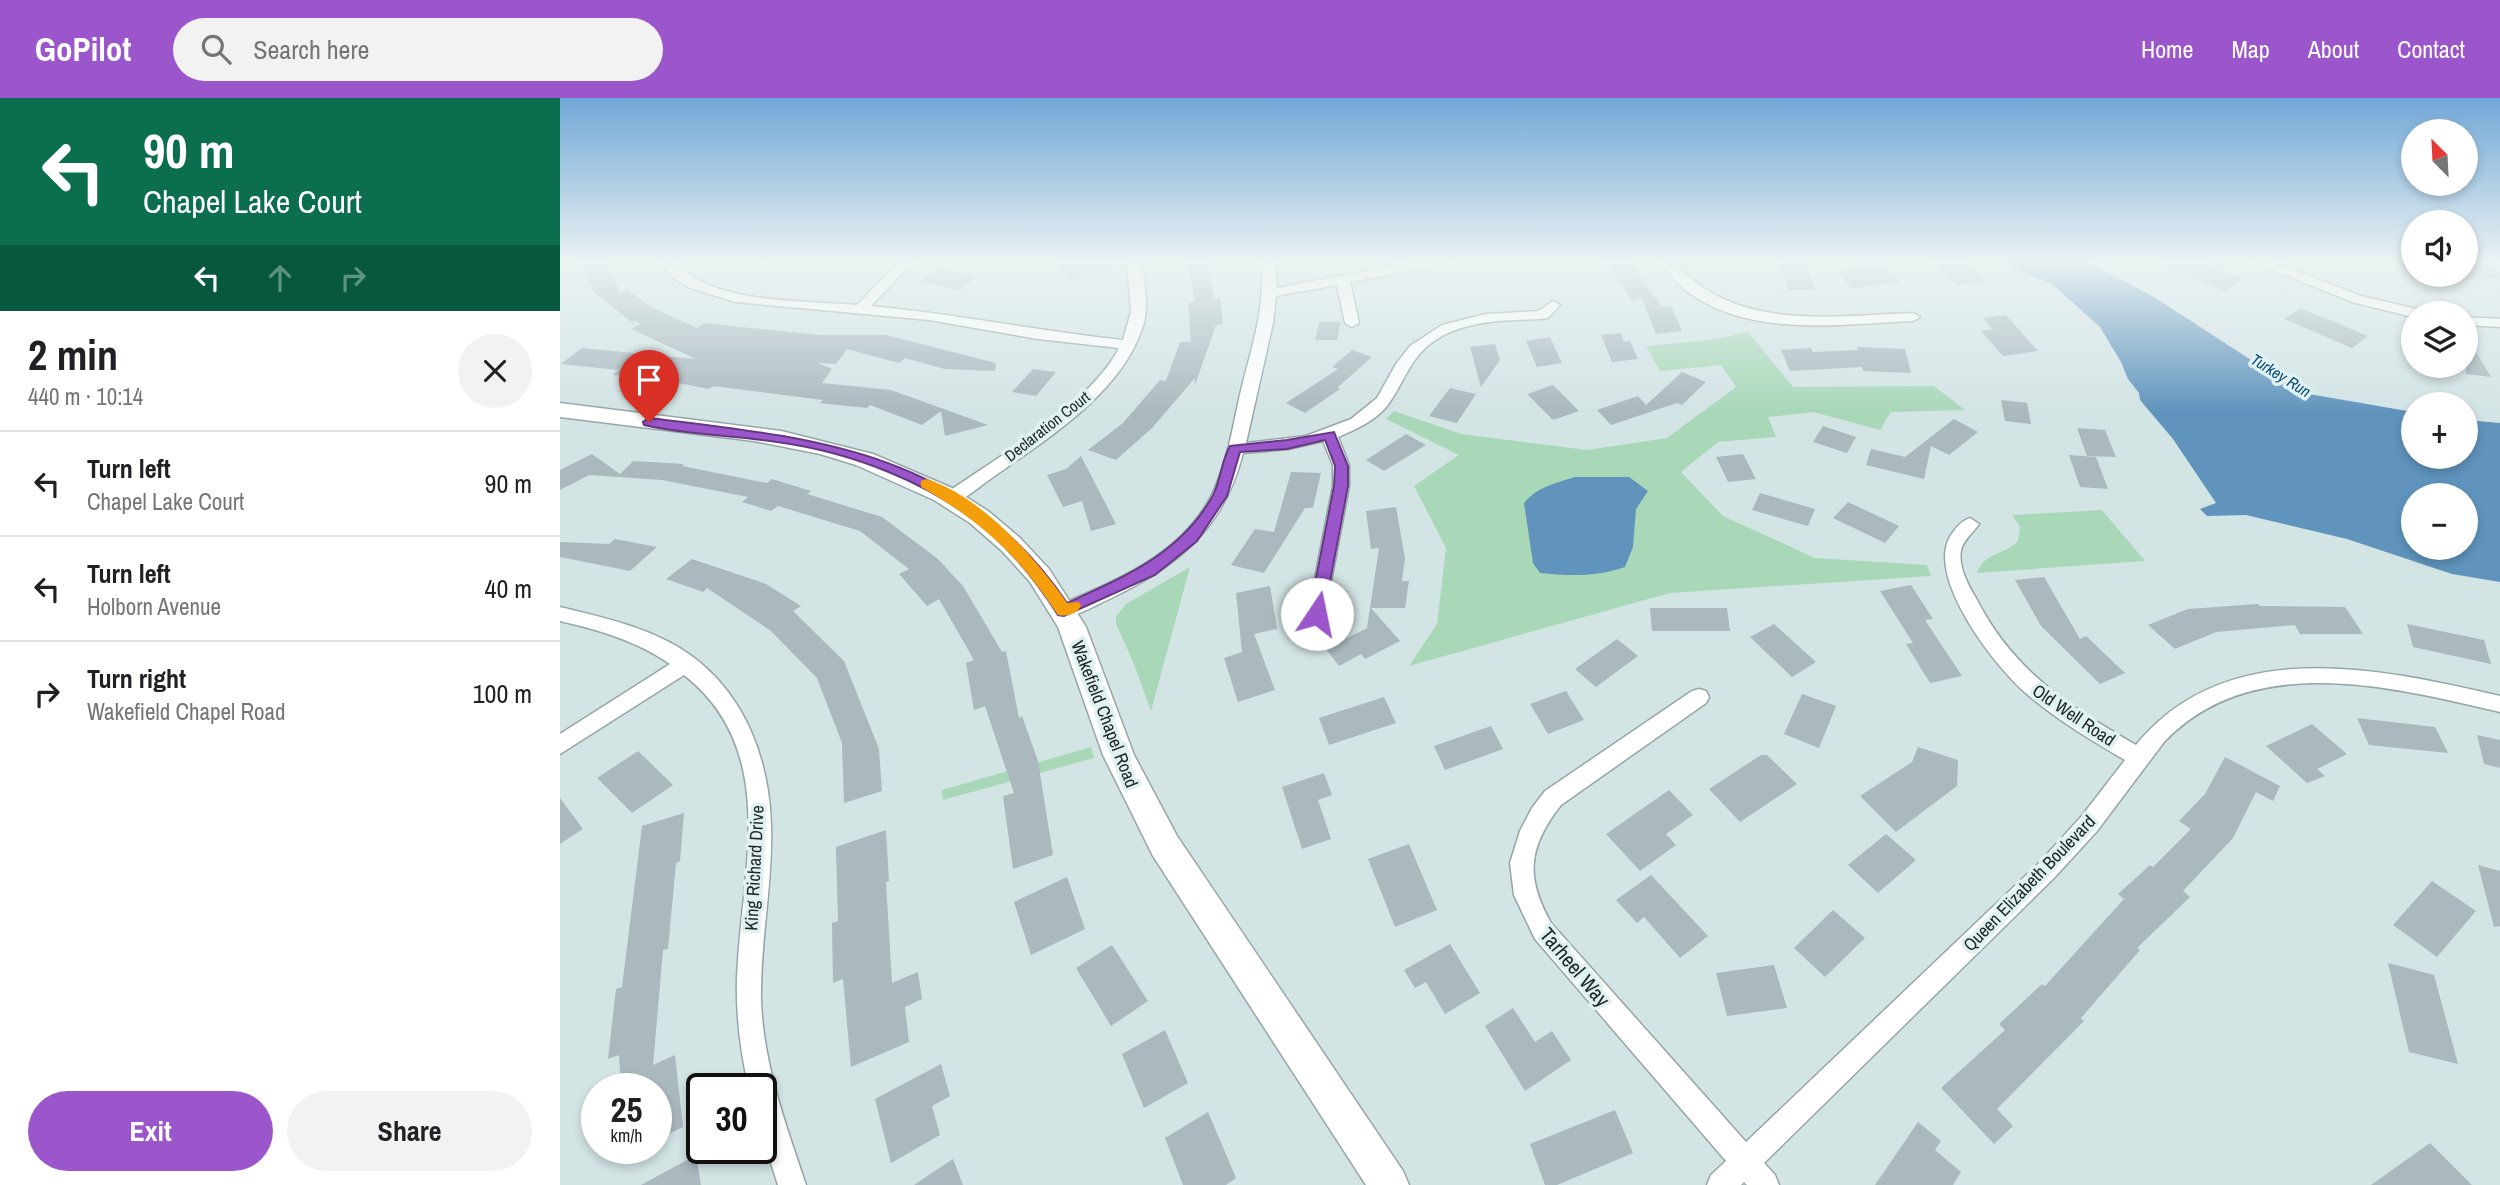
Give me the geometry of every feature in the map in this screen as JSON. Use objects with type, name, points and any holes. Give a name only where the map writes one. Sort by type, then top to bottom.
[{"type":"main road","name":"Wakefield Chapel Road","points":[[560,410],[779,438],[821,446],[898,471],[951,498],[1015,547],[1040,575],[1064,611],[1094,682],[1134,792],[1164,846],[1389,1185]]},
{"type":"street","points":[[878,311],[929,316],[1038,335],[1129,345]]},
{"type":"street","name":"Declaration Court","points":[[951,498],[1073,409],[1113,370],[1129,345],[1139,311]]},
{"type":"street","points":[[1064,611],[1149,571],[1192,538],[1220,496],[1267,311]]},
{"type":"street","points":[[1349,311],[1352,323]]},
{"type":"street","points":[[1234,449],[1287,445],[1329,435],[1356,423],[1378,407],[1392,389],[1403,364],[1412,352],[1439,333],[1475,320],[1543,315],[1547,311]]},
{"type":"street","points":[[1740,311],[1788,318],[1913,317]]},
{"type":"street","points":[[2478,322],[2500,323]]},
{"type":"street","points":[[1317,614],[1341,486],[1342,466],[1329,435]]},
{"type":"street","name":"Old Well Road","points":[[1970,524],[1959,534],[1951,555],[1959,583],[1985,634],[2033,689],[2063,712],[2138,757]]},
{"type":"street","name":"King Richard Drive","points":[[560,614],[621,629],[661,646],[687,663],[710,684],[731,710],[748,745],[756,779],[760,824],[749,950],[749,1003],[754,1056],[792,1185]]},
{"type":"street","points":[[560,745],[687,663]]},
{"type":"street","name":"Queen Elizabeth Boulevard","points":[[1721,1185],[2046,871],[2090,823],[2138,757],[2169,723],[2195,705],[2223,692],[2256,682],[2307,676],[2374,678],[2500,704]]},
{"type":"street","name":"Tarheel Way","points":[[1699,696],[1553,798],[1537,817],[1526,837],[1521,862],[1522,887],[1530,910],[1543,931],[1765,1185]]},
{"type":"green space","points":[[1748,332],[1793,387],[1934,386],[1965,410],[1891,412],[1880,430],[1814,412],[1768,417],[1776,437],[1718,442],[1681,472],[1723,516],[1815,558],[1927,565],[1931,576],[1670,593],[1409,666],[1437,624],[1446,548],[1414,486],[1459,455],[1386,419],[1394,411],[1461,434],[1587,450],[1667,438],[1736,387],[1721,365],[1660,371],[1646,346],[1710,340]]},
{"type":"green space","points":[[2102,510],[2145,561],[1977,573],[1990,557],[2018,541],[2020,527],[2012,515]]},
{"type":"green space","points":[[1190,567],[1151,711],[1116,624],[1116,616],[1126,604]]},
{"type":"green space","points":[[1091,747],[1094,758],[943,800],[942,790]]},
{"type":"water","points":[[2082,311],[2175,311],[2285,382],[2309,394],[2401,410],[2401,469],[2478,469],[2478,421],[2500,423],[2500,582],[2452,574],[2410,560],[2478,560],[2478,483],[2401,483],[2401,557],[2347,539],[2246,515],[2207,516],[2200,509],[2216,503],[2173,439],[2140,400],[2139,393],[2128,379],[2100,327]]},
{"type":"water","points":[[1575,477],[1629,477],[1648,491],[1636,509],[1633,547],[1625,567],[1593,574],[1562,575],[1540,573],[1533,563],[1524,503],[1541,489]]},
{"type":"building","points":[[617,311],[659,311],[697,328],[704,323],[819,335],[886,335],[996,363],[995,371],[945,369],[905,358],[899,363],[847,349],[836,364],[817,363],[832,369],[822,383],[891,390],[988,425],[945,436],[941,411],[922,425],[870,405],[867,408],[820,403],[823,400],[713,386],[709,389],[663,380],[613,375],[618,370],[561,364],[582,348],[696,359],[631,329],[641,324],[633,320],[635,325]]},
{"type":"building","points":[[1189,311],[1221,311],[1223,324],[1216,325],[1195,385],[1195,378],[1152,428],[1116,460],[1088,450],[1123,423],[1160,380],[1166,381],[1180,342],[1191,342]]},
{"type":"building","points":[[1647,311],[1673,311],[1682,331],[1656,334]]},
{"type":"building","points":[[2296,311],[2307,311],[2368,336],[2352,348],[2284,319]]},
{"type":"building","points":[[2006,315],[2038,351],[2003,356],[1981,331],[1993,329],[1983,318]]},
{"type":"building","points":[[1319,322],[1341,322],[1337,340],[1315,340]]},
{"type":"building","points":[[1621,333],[1624,342],[1630,341],[1638,359],[1612,362],[1601,335]]},
{"type":"building","points":[[1550,337],[1562,363],[1537,367],[1526,341]]},
{"type":"building","points":[[1495,344],[1500,360],[1481,387],[1470,347]]},
{"type":"building","points":[[1857,347],[1905,349],[1911,373],[1863,371],[1862,367],[1790,371],[1781,350],[1811,348],[1813,352],[1858,350]]},
{"type":"building","points":[[1352,350],[1372,357],[1337,388],[1340,389],[1305,413],[1286,403],[1338,369],[1332,367]]},
{"type":"building","points":[[2478,355],[2491,377],[2478,375]]},
{"type":"building","points":[[1033,369],[1056,372],[1036,396],[1012,392]]},
{"type":"building","points":[[1682,372],[1706,382],[1682,405],[1677,403],[1611,425],[1597,410],[1638,396],[1646,405]]},
{"type":"building","points":[[1553,385],[1579,411],[1553,420],[1527,394]]},
{"type":"building","points":[[1450,388],[1476,394],[1457,423],[1429,416]]},
{"type":"building","points":[[2001,400],[2027,403],[2031,424],[2005,421]]},
{"type":"building","points":[[1954,419],[1978,432],[1949,455],[1931,446],[1924,479],[1866,465],[1871,449],[1905,457]]},
{"type":"building","points":[[1823,426],[1856,437],[1847,453],[1813,442]]},
{"type":"building","points":[[2077,428],[2105,430],[2116,457],[2087,456]]},
{"type":"building","points":[[1406,434],[1426,445],[1384,471],[1366,460]]},
{"type":"building","points":[[592,454],[620,474],[633,461],[684,464],[682,466],[767,483],[772,479],[811,491],[807,494],[882,517],[938,559],[963,586],[1002,652],[1006,651],[1019,718],[1022,716],[1038,761],[1053,855],[1013,869],[1003,796],[1014,793],[985,706],[974,710],[966,663],[974,660],[939,599],[927,606],[899,574],[909,569],[860,531],[778,506],[771,511],[742,502],[748,497],[662,480],[589,475],[560,490],[560,470]]},
{"type":"building","points":[[1743,454],[1756,479],[1728,482],[1716,457]]},
{"type":"building","points":[[2069,455],[2096,457],[2108,489],[2080,487]]},
{"type":"building","points":[[1081,456],[1116,524],[1091,531],[1082,501],[1063,507],[1047,475],[1066,469]]},
{"type":"building","points":[[1291,472],[1321,473],[1313,508],[1305,508],[1264,573],[1231,565],[1255,529],[1274,532]]},
{"type":"building","points":[[1760,493],[1815,509],[1808,526],[1752,510]]},
{"type":"building","points":[[1848,502],[1899,526],[1885,543],[1833,518]]},
{"type":"building","points":[[1396,507],[1405,559],[1402,581],[1409,581],[1405,608],[1371,608],[1400,641],[1365,659],[1361,654],[1339,666],[1326,649],[1367,628],[1379,548],[1371,549],[1366,511]]},
{"type":"building","points":[[615,539],[657,547],[630,571],[560,557],[560,542],[609,544]]},
{"type":"building","points":[[692,559],[766,584],[801,606],[793,611],[844,661],[879,749],[882,791],[844,803],[842,743],[817,678],[771,631],[707,588],[703,592],[666,579]]},
{"type":"building","points":[[2044,577],[2080,639],[2086,636],[2125,673],[2100,684],[2041,626],[2015,580]]},
{"type":"building","points":[[1911,585],[1933,619],[1925,620],[1962,676],[1930,683],[1906,644],[1913,643],[1880,591]]},
{"type":"building","points":[[1270,586],[1277,629],[1254,634],[1275,690],[1238,702],[1224,658],[1242,652],[1236,593]]},
{"type":"building","points":[[2258,604],[2345,607],[2363,634],[2300,634],[2295,625],[2216,632],[2175,649],[2148,625],[2188,609]]},
{"type":"building","points":[[1650,608],[1727,608],[1730,631],[1652,631]]},
{"type":"building","points":[[1774,624],[1816,662],[1792,677],[1750,637]]},
{"type":"building","points":[[2407,624],[2484,640],[2491,664],[2413,647]]},
{"type":"building","points":[[1617,639],[1638,656],[1596,687],[1575,669]]},
{"type":"building","points":[[1566,691],[1584,720],[1548,734],[1530,704]]},
{"type":"building","points":[[1802,694],[1836,706],[1819,748],[1784,734]]},
{"type":"building","points":[[1384,697],[1396,723],[1329,745],[1319,718]]},
{"type":"building","points":[[2357,718],[2435,727],[2448,753],[2369,745]]},
{"type":"building","points":[[2312,724],[2347,754],[2317,769],[2325,776],[2307,783],[2266,746]]},
{"type":"building","points":[[1491,726],[1503,749],[1445,770],[1434,746]]},
{"type":"building","points":[[2477,735],[2500,740],[2500,768],[2484,764]]},
{"type":"building","points":[[1918,747],[1958,760],[1957,786],[1896,832],[1860,796],[1912,762]]},
{"type":"building","points":[[638,751],[673,785],[632,813],[597,778]]},
{"type":"building","points":[[1761,755],[1767,755],[1797,784],[1740,822],[1709,789]]},
{"type":"building","points":[[2225,757],[2280,786],[2273,801],[2256,792],[2233,838],[2183,891],[2190,897],[2137,948],[2140,950],[2081,1018],[2084,1021],[1997,1109],[2013,1126],[1994,1144],[1941,1088],[2005,1030],[1999,1024],[2042,984],[2045,986],[2124,899],[2118,894],[2150,865],[2153,867],[2191,829],[2179,821],[2205,794]]},
{"type":"building","points":[[1324,773],[1332,795],[1318,800],[1331,839],[1302,849],[1282,787]]},
{"type":"building","points":[[1669,790],[1693,815],[1666,834],[1676,845],[1640,871],[1606,834]]},
{"type":"building","points":[[560,798],[583,829],[560,844]]},
{"type":"building","points":[[684,813],[680,861],[676,863],[668,949],[663,950],[653,1065],[675,1055],[683,1127],[672,1132],[672,1073],[620,1073],[619,1055],[608,1059],[616,989],[622,987],[642,826]]},
{"type":"building","points":[[886,830],[892,983],[918,972],[922,999],[905,1007],[909,1042],[851,1067],[843,979],[833,983],[832,923],[838,921],[836,847]]},
{"type":"building","points":[[1886,834],[1916,860],[1878,893],[1848,865]]},
{"type":"building","points":[[1409,844],[1437,910],[1395,927],[1368,859]]},
{"type":"building","points":[[2478,865],[2500,871],[2500,926],[2494,927]]},
{"type":"building","points":[[1651,875],[1708,936],[1680,958],[1644,917],[1637,923],[1616,900]]},
{"type":"building","points":[[1067,877],[1085,929],[1031,955],[1014,902]]},
{"type":"building","points":[[2432,881],[2476,911],[2437,957],[2393,925]]},
{"type":"building","points":[[1833,910],[1865,938],[1825,977],[1794,948]]},
{"type":"building","points":[[1450,944],[1480,993],[1445,1014],[1426,982],[1415,988],[1404,970]]},
{"type":"building","points":[[1112,945],[1148,1001],[1111,1026],[1076,968]]},
{"type":"building","points":[[2388,963],[2434,975],[2458,1064],[2409,1052]]},
{"type":"building","points":[[1774,965],[1787,1008],[1727,1016],[1716,973]]},
{"type":"building","points":[[1513,1008],[1535,1042],[1552,1031],[1571,1060],[1525,1091],[1485,1026]]},
{"type":"building","points":[[1165,1030],[1188,1083],[1144,1108],[1122,1054]]},
{"type":"building","points":[[941,1064],[950,1096],[932,1106],[940,1135],[891,1163],[875,1099]]},
{"type":"building","points":[[1615,1110],[1633,1153],[1557,1185],[1545,1185],[1530,1144]]},
{"type":"building","points":[[1208,1112],[1236,1178],[1226,1185],[1183,1185],[1165,1138]]},
{"type":"building","points":[[1918,1122],[1941,1141],[1935,1150],[1961,1172],[1953,1185],[1875,1185]]},
{"type":"building","points":[[2430,1143],[2472,1185],[2371,1185]]},
{"type":"building","points":[[953,1159],[963,1185],[914,1185]]},
{"type":"building","points":[[686,1160],[686,1164],[698,1164],[701,1185],[641,1185]]},
{"type":"slow traffic","points":[[926,484],[964,505],[1015,547],[1040,575],[1064,611],[1074,606]]},
{"type":"route","points":[[649,422],[779,438],[821,446],[898,471],[964,505],[995,529],[1040,575],[1064,611],[1149,571],[1192,538],[1209,517],[1220,496],[1234,449],[1287,445],[1329,435],[1338,450],[1342,466],[1341,486],[1317,614]]},
{"type":"water label","name":"Turkey Run","points":[[2281,375]]}]
